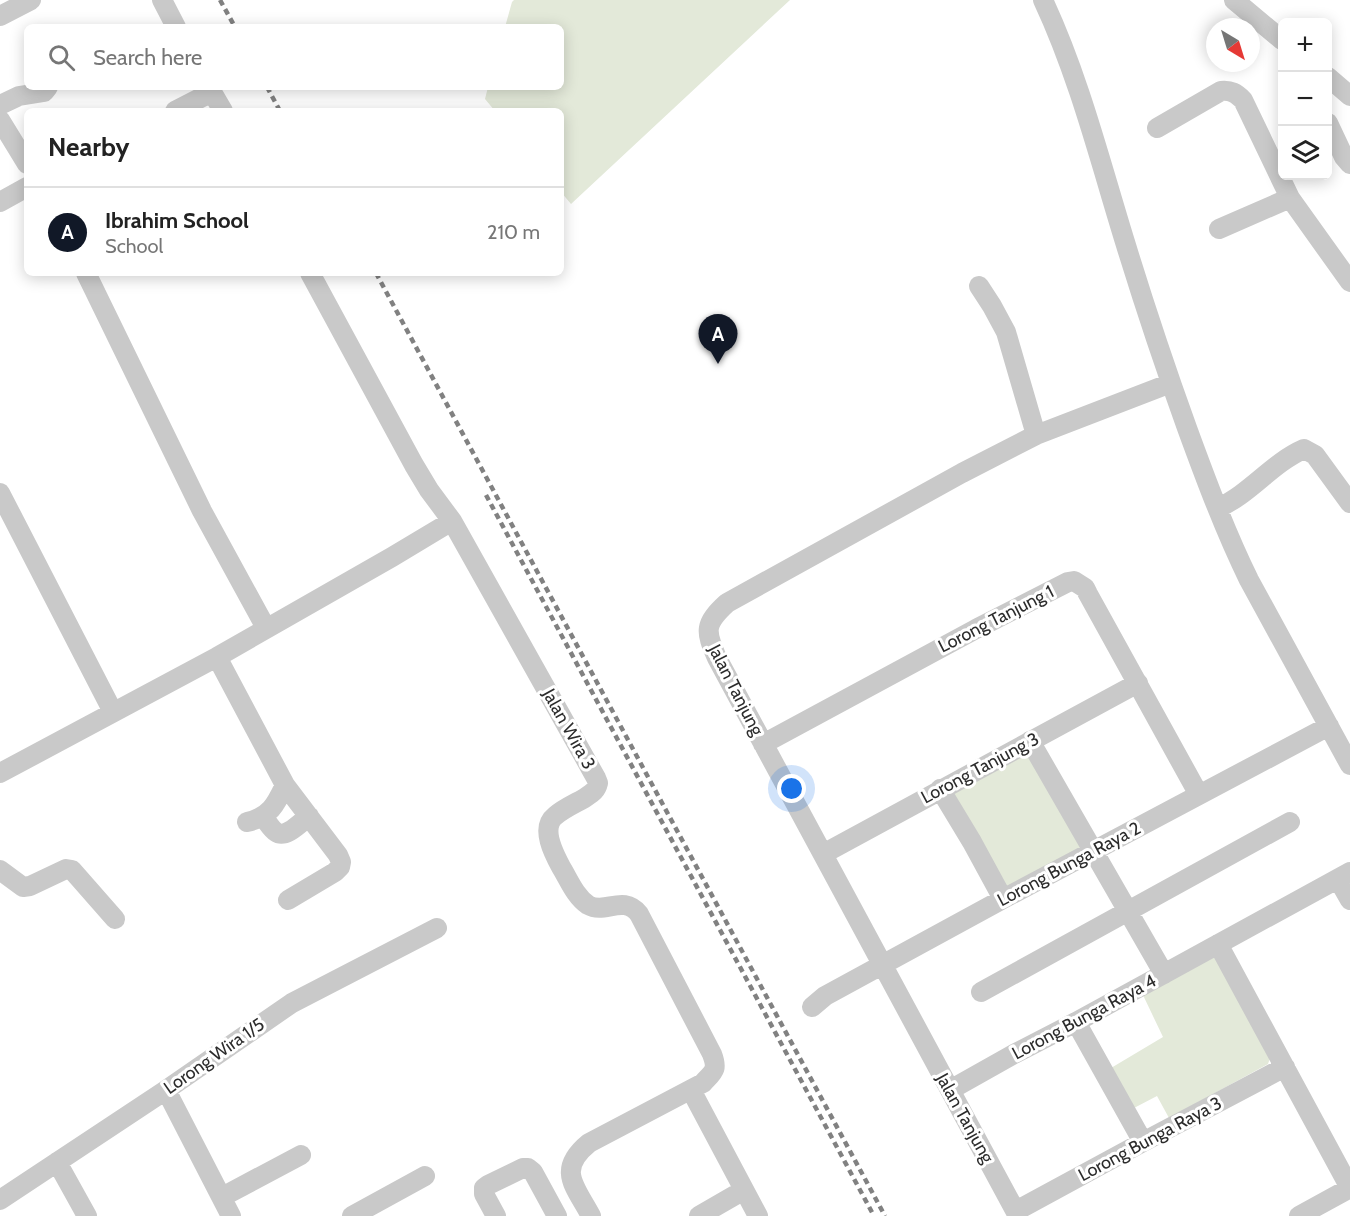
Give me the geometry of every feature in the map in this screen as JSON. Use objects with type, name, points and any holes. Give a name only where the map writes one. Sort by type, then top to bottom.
[{"type":"street","points":[[0,16],[31,0]]},
{"type":"street","points":[[162,0],[174,24]]},
{"type":"street","points":[[1043,0],[1054,23],[1082,101],[1171,383],[1236,553],[1350,765]]},
{"type":"street","points":[[1234,0],[1278,37]]},
{"type":"street","points":[[1332,80],[1350,96]]},
{"type":"street","points":[[0,105],[19,96],[46,90]]},
{"type":"street","points":[[180,108],[209,90]]},
{"type":"street","points":[[212,90],[220,108]]},
{"type":"street","points":[[1157,128],[1221,91],[1236,94],[1243,100],[1290,198],[1350,282]]},
{"type":"street","points":[[0,120],[24,159]]},
{"type":"street","points":[[1329,126],[1344,157],[1350,164]]},
{"type":"street","points":[[0,202],[24,189]]},
{"type":"street","points":[[1219,229],[1290,198]]},
{"type":"street","points":[[87,276],[202,511],[266,628]]},
{"type":"street","name":"Jalan Wira 3","points":[[312,276],[414,465],[452,521],[598,783],[594,792],[550,821],[549,835],[555,856],[576,892],[589,906],[596,908],[625,905],[634,907],[716,1063],[715,1070],[703,1083],[589,1143],[579,1152],[572,1161],[572,1180],[591,1216]]},
{"type":"street","points":[[979,286],[1006,332],[1036,435]]},
{"type":"street","name":"Jalan Tanjung","points":[[1017,1214],[717,658],[709,639],[709,630],[711,620],[727,603],[962,473],[1036,435],[1171,383]]},
{"type":"street","points":[[1218,507],[1238,497],[1290,455],[1304,449],[1315,455],[1350,504]]},
{"type":"street","points":[[0,493],[113,712]]},
{"type":"street","points":[[0,773],[217,657],[452,521]]},
{"type":"street","name":"Lorong Tanjung 1","points":[[764,744],[976,628],[1074,581],[1085,588],[1199,795]]},
{"type":"street","points":[[217,657],[285,785],[339,855],[340,867],[335,872],[288,900]]},
{"type":"street","name":"Lorong Tanjung 3","points":[[823,854],[1138,683]]},
{"type":"street","name":"Lorong Bunga Raya 2","points":[[812,1007],[825,996],[1003,899],[1329,726]]},
{"type":"street","points":[[1030,741],[1164,974]]},
{"type":"street","points":[[285,785],[279,798],[255,819],[278,834],[284,834],[309,816]]},
{"type":"street","points":[[940,789],[1003,899]]},
{"type":"street","points":[[981,992],[1290,822]]},
{"type":"street","points":[[0,870],[23,887],[66,869],[72,870],[115,919]]},
{"type":"street","points":[[1344,875],[1350,900]]},
{"type":"street","name":"Lorong Bunga Raya 4","points":[[950,1090],[1344,875]]},
{"type":"street","name":"Lorong Wira 1/5","points":[[0,1200],[292,1003],[437,928]]},
{"type":"street","points":[[1218,944],[1350,1188],[1299,1216]]},
{"type":"street","points":[[1076,1022],[1143,1142]]},
{"type":"street","name":"Lorong Bunga Raya 3","points":[[1017,1214],[1143,1142],[1286,1067]]},
{"type":"street","points":[[166,1090],[231,1216]]},
{"type":"street","points":[[691,1090],[758,1216]]},
{"type":"street","points":[[222,1197],[301,1155]]},
{"type":"street","points":[[57,1162],[87,1216]]},
{"type":"street","points":[[496,1216],[484,1194],[484,1188],[523,1168],[528,1168],[533,1172],[557,1216]]},
{"type":"street","points":[[352,1216],[425,1176]]},
{"type":"street","points":[[699,1216],[744,1190]]},
{"type":"green space","points":[[514,0],[790,0],[571,204],[564,196],[564,108],[492,108],[485,99],[487,90],[564,90],[564,24],[506,24]]},
{"type":"green space","points":[[1030,750],[1084,849],[1005,891],[949,795]]},
{"type":"green space","points":[[1208,958],[1219,958],[1270,1058],[1268,1064],[1169,1118],[1157,1096],[1134,1108],[1111,1068],[1163,1037],[1142,993]]},
{"type":"railway","points":[[220,0],[233,24]]},
{"type":"railway","points":[[269,90],[278,108]]},
{"type":"railway","points":[[378,276],[885,1216]]},
{"type":"railway","points":[[486,495],[874,1216]]},
{"type":"place","name":"Ibrahim School","points":[[718,364]]}]
